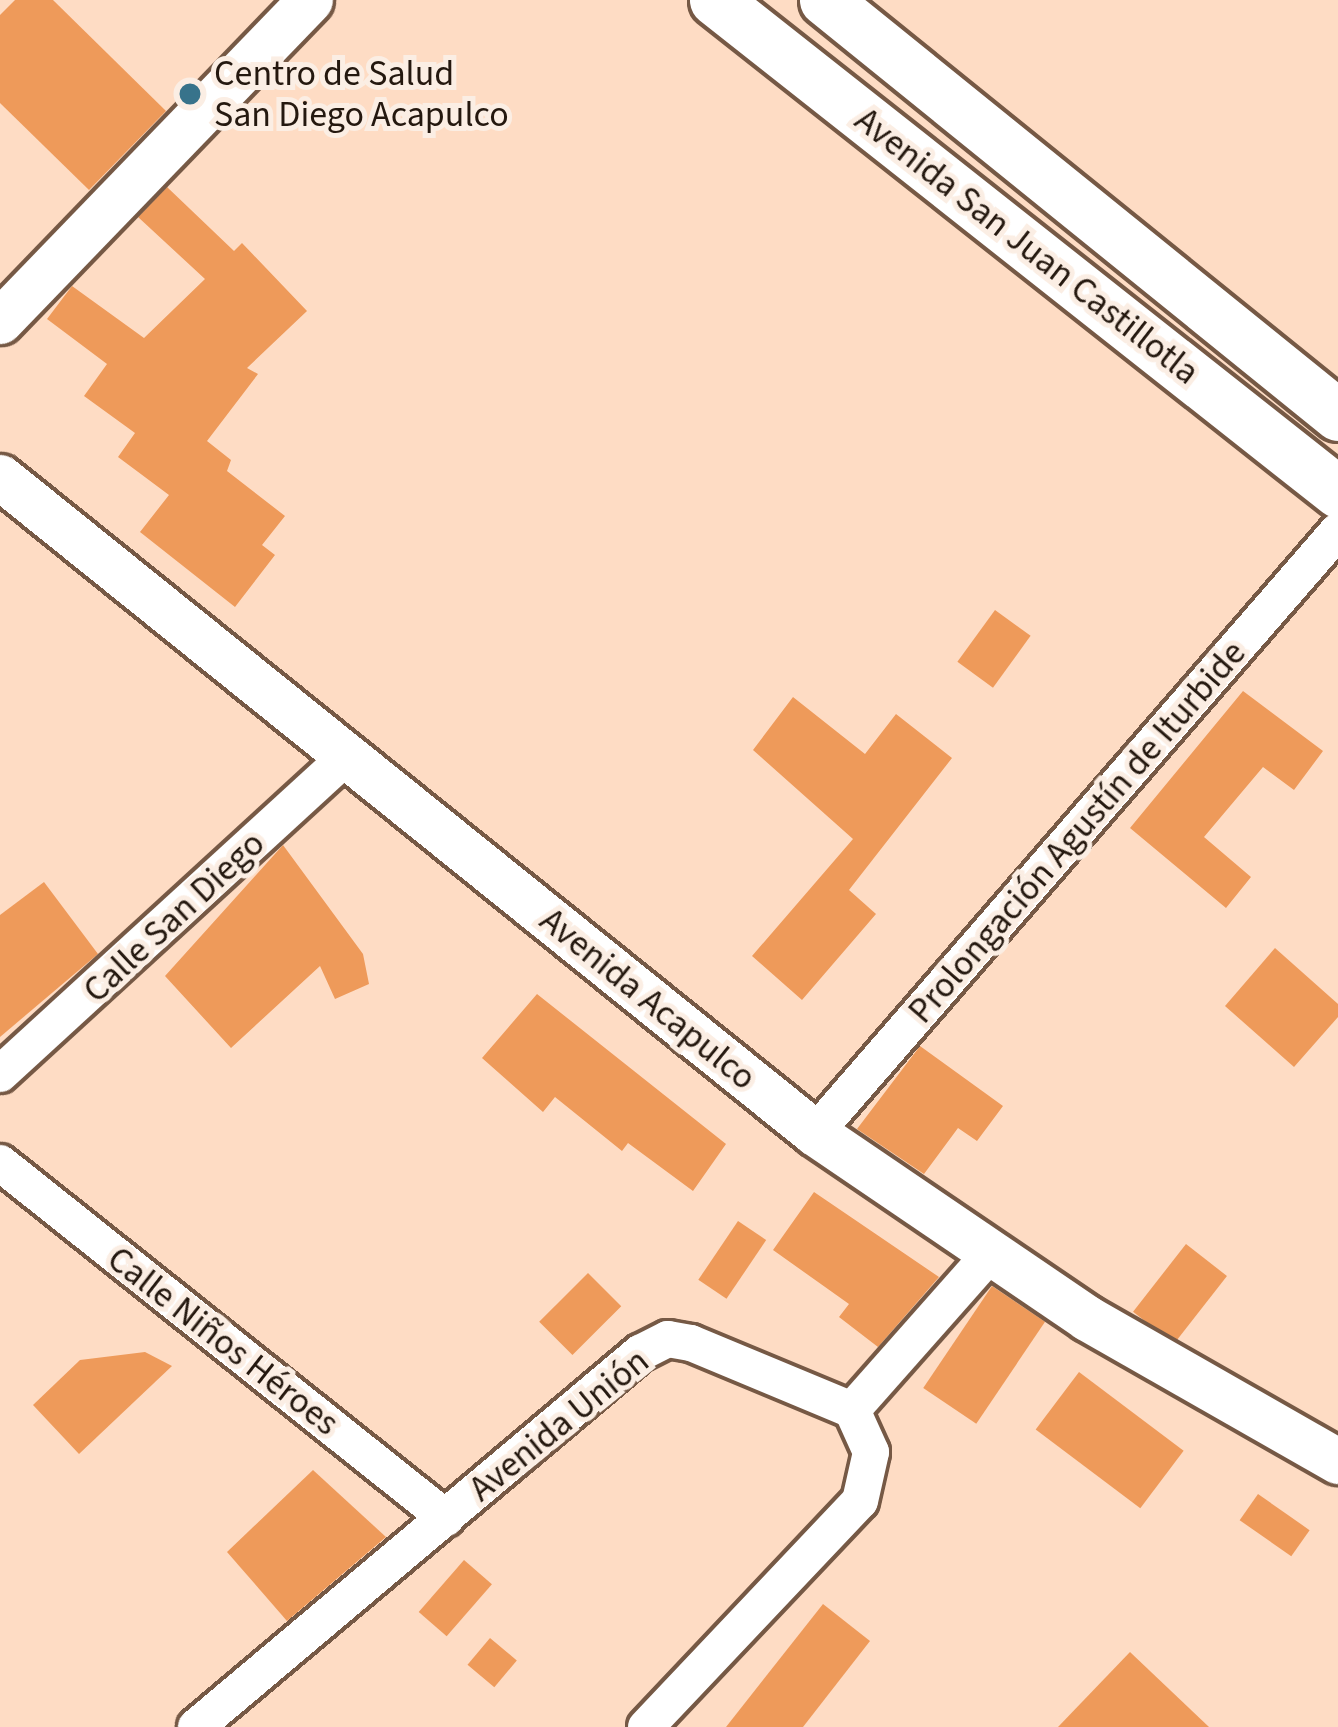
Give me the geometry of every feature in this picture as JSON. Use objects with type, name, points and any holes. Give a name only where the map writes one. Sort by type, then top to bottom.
[{"type":"main road","name":"Avenida San Juan Castillotla","points":[[715,0],[1338,492]]},
{"type":"main road","name":"Avenida San Juan Castillotla","points":[[825,0],[1338,415]]},
{"type":"street","points":[[0,321],[310,0]]},
{"type":"street","name":"Avenida Acapulco","points":[[0,477],[815,1133],[989,1255],[1338,1462]]},
{"type":"street","name":"Prolongación Agustín de Iturbide","points":[[815,1133],[1338,531]]},
{"type":"street","name":"Calle San Diego","points":[[0,1074],[345,758]]},
{"type":"street","name":"Calle Niños Héroes","points":[[0,1163],[446,1518]]},
{"type":"street","points":[[646,1727],[860,1501],[871,1452],[851,1410],[989,1255]]},
{"type":"street","name":"Avenida Unión","points":[[196,1727],[640,1353],[668,1339],[851,1410]]},
{"type":"building","points":[[15,0],[53,0],[166,111],[89,190],[0,103],[0,15]]},
{"type":"building","points":[[167,187],[234,251],[242,243],[307,311],[247,368],[258,374],[207,441],[231,460],[227,471],[285,516],[262,545],[275,555],[235,607],[140,532],[169,495],[118,457],[135,433],[84,396],[107,364],[47,319],[72,286],[144,338],[205,279],[138,217]]},
{"type":"building","points":[[995,610],[1031,636],[993,688],[957,662]]},
{"type":"building","points":[[1243,691],[1323,751],[1294,790],[1263,767],[1204,837],[1251,877],[1226,908],[1130,828]]},
{"type":"building","points":[[793,697],[865,754],[896,714],[952,758],[849,890],[876,914],[802,1000],[752,956],[853,839],[753,750]]},
{"type":"building","points":[[283,845],[363,954],[369,984],[335,999],[320,966],[231,1048],[165,976]]},
{"type":"building","points":[[44,882],[98,954],[0,1037],[0,915]]},
{"type":"building","points":[[1275,948],[1338,1004],[1338,1017],[1294,1067],[1225,1006]]},
{"type":"building","points":[[537,994],[726,1144],[693,1191],[628,1143],[622,1151],[555,1097],[543,1112],[482,1058]]},
{"type":"building","points":[[920,1046],[1003,1106],[977,1141],[958,1128],[924,1174],[857,1129]]},
{"type":"building","points":[[814,1192],[939,1277],[878,1347],[839,1317],[849,1304],[773,1250]]},
{"type":"building","points":[[738,1221],[766,1240],[726,1299],[698,1280]]},
{"type":"building","points":[[1186,1244],[1227,1276],[1174,1344],[1133,1312]]},
{"type":"building","points":[[588,1273],[621,1306],[572,1355],[539,1322]]},
{"type":"building","points":[[992,1286],[1045,1322],[976,1424],[923,1388]]},
{"type":"building","points":[[145,1352],[172,1366],[79,1454],[33,1405],[80,1360]]},
{"type":"building","points":[[1079,1372],[1184,1451],[1140,1508],[1036,1430]]},
{"type":"building","points":[[313,1470],[386,1537],[287,1621],[227,1552]]},
{"type":"building","points":[[1258,1494],[1310,1530],[1291,1556],[1240,1520]]},
{"type":"building","points":[[464,1560],[492,1584],[447,1636],[419,1612]]},
{"type":"building","points":[[823,1604],[870,1641],[803,1727],[726,1727]]},
{"type":"building","points":[[490,1638],[517,1660],[494,1687],[468,1665]]},
{"type":"building","points":[[1130,1652],[1209,1727],[1058,1727]]},
{"type":"place","name":"Centro de Salud San Diego Acapulco","points":[[190,94]]}]
